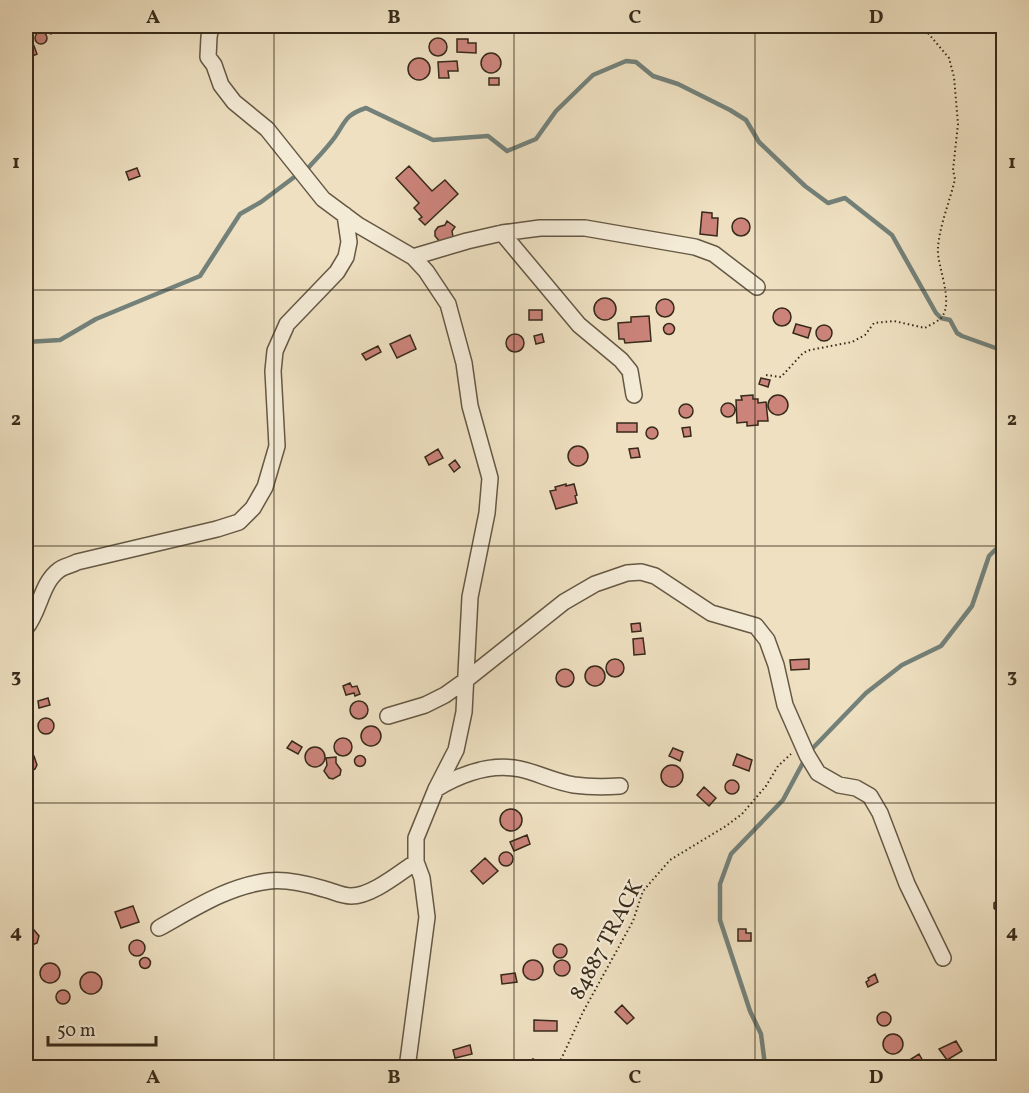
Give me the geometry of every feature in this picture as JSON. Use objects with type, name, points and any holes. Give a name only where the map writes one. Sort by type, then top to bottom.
[{"type":"street","points":[[212,26],[208,57],[214,65],[221,85],[234,102],[267,129],[323,199],[358,225],[413,257],[426,271],[448,303],[464,363],[470,406],[490,478],[487,513],[470,597],[464,712],[456,750],[436,789],[416,838],[416,862],[422,878],[427,917],[407,1068]]},
{"type":"street","points":[[26,628],[32,620],[48,582],[59,570],[77,562],[239,522],[253,508],[265,487],[277,446],[273,371],[275,351],[287,324],[337,272],[346,257],[349,242],[345,215]]},
{"type":"street","points":[[413,257],[502,233],[540,228],[585,228],[695,247],[714,254],[757,287]]},
{"type":"street","points":[[502,233],[579,325],[621,360],[630,371],[634,395]]},
{"type":"street","points":[[388,716],[425,705],[445,695],[564,602],[610,577],[641,572],[655,576],[711,613],[756,626],[767,640],[776,665],[785,705],[818,773],[838,785],[856,788],[870,796],[880,813],[907,884],[943,958]]},
{"type":"street","points":[[436,789],[456,777],[476,771],[500,768],[520,769],[572,785],[620,786]]},
{"type":"street","points":[[159,928],[232,889],[270,881],[290,881],[352,896],[383,884],[416,862]]},
{"type":"path","points":[[765,375],[781,377],[803,353],[852,342],[865,335],[874,323],[894,321],[925,328],[941,318],[944,312],[946,292],[937,251],[955,179],[953,170],[957,124],[956,101],[954,76],[949,58],[922,26]]},
{"type":"path","name":"84887 TRACK","points":[[557,1068],[588,1003],[633,921],[643,891],[670,860],[742,814],[766,786],[778,766],[802,744]]},
{"type":"building","points":[[42,26],[59,26],[58,30],[51,34],[44,31]]},
{"type":"building","points":[[43,32],[46,33],[46,43],[39,44],[36,43],[35,36],[36,33]]},
{"type":"building","points":[[438,38],[446,43],[447,47],[442,55],[438,56],[430,51],[429,47],[434,39]]},
{"type":"building","points":[[457,39],[468,39],[468,43],[476,43],[476,53],[457,52]]},
{"type":"building","points":[[34,46],[37,54],[30,57],[27,48]]},
{"type":"building","points":[[491,53],[498,56],[501,63],[498,70],[491,73],[484,70],[481,63],[484,56]]},
{"type":"building","points":[[419,58],[427,61],[430,69],[427,77],[419,80],[411,77],[408,69],[411,61]]},
{"type":"building","points":[[457,61],[458,71],[448,71],[449,78],[439,78],[438,62]]},
{"type":"building","points":[[489,78],[499,78],[499,85],[489,85]]},
{"type":"building","points":[[409,166],[432,191],[445,180],[458,194],[425,225],[419,219],[422,217],[414,208],[419,203],[396,178]]},
{"type":"building","points":[[137,168],[140,176],[129,180],[126,172]]},
{"type":"building","points":[[702,212],[712,213],[712,218],[718,218],[717,236],[700,234]]},
{"type":"building","points":[[741,218],[747,221],[750,227],[747,233],[741,236],[735,233],[732,227],[735,221]]},
{"type":"building","points":[[447,221],[455,227],[452,231],[453,237],[450,241],[441,243],[435,236],[435,231]]},
{"type":"building","points":[[605,298],[613,301],[616,309],[613,317],[605,320],[597,317],[594,309],[597,301]]},
{"type":"building","points":[[665,299],[673,304],[674,308],[669,316],[665,317],[657,312],[656,308],[661,300]]},
{"type":"building","points":[[782,308],[788,311],[791,317],[788,323],[782,326],[776,323],[773,317],[776,311]]},
{"type":"building","points":[[529,310],[542,310],[542,320],[529,320]]},
{"type":"building","points":[[649,316],[651,341],[625,343],[624,339],[619,339],[618,323],[631,322],[631,317]]},
{"type":"building","points":[[669,324],[673,325],[673,333],[669,334],[665,333],[664,329],[665,325]]},
{"type":"building","points":[[796,324],[811,328],[808,338],[793,333]]},
{"type":"building","points":[[821,325],[827,325],[832,333],[830,339],[821,341],[816,336],[816,330]]},
{"type":"building","points":[[515,334],[521,337],[524,343],[521,349],[515,352],[509,349],[506,343],[509,337]]},
{"type":"building","points":[[542,334],[544,342],[536,344],[534,336]]},
{"type":"building","points":[[410,335],[416,349],[397,358],[390,344]]},
{"type":"building","points":[[378,346],[381,352],[366,360],[362,354]]},
{"type":"building","points":[[761,378],[770,380],[768,387],[759,384]]},
{"type":"building","points":[[753,395],[753,399],[758,399],[758,403],[766,402],[768,421],[758,421],[758,425],[747,426],[747,422],[737,423],[736,400],[742,400],[741,396]]},
{"type":"building","points":[[774,395],[782,395],[788,401],[788,409],[782,415],[774,415],[768,409],[768,401]]},
{"type":"building","points":[[728,403],[733,405],[735,410],[733,415],[728,417],[723,415],[721,410],[723,405]]},
{"type":"building","points":[[686,404],[691,406],[693,411],[691,416],[686,418],[681,416],[679,411],[681,406]]},
{"type":"building","points":[[617,423],[637,423],[637,432],[617,432]]},
{"type":"building","points":[[654,427],[658,433],[654,439],[650,439],[646,431]]},
{"type":"building","points":[[690,427],[691,436],[684,437],[682,428]]},
{"type":"building","points":[[578,446],[585,449],[588,456],[585,463],[578,466],[571,463],[568,456],[571,449]]},
{"type":"building","points":[[638,448],[640,457],[631,458],[629,449]]},
{"type":"building","points":[[438,449],[443,458],[429,465],[425,457]]},
{"type":"building","points":[[455,460],[460,467],[454,472],[449,465]]},
{"type":"building","points":[[566,484],[566,486],[574,484],[577,503],[556,509],[550,491]]},
{"type":"building","points":[[640,623],[641,631],[632,632],[631,624]]},
{"type":"building","points":[[643,638],[645,654],[634,655],[633,639]]},
{"type":"building","points":[[615,659],[621,662],[624,668],[621,674],[615,677],[609,674],[606,668],[609,662]]},
{"type":"building","points":[[809,659],[809,669],[791,670],[790,660]]},
{"type":"building","points":[[595,666],[602,669],[605,676],[602,683],[595,686],[588,683],[585,676],[588,669]]},
{"type":"building","points":[[565,669],[571,672],[574,678],[571,684],[565,687],[559,684],[556,678],[559,672]]},
{"type":"building","points":[[350,683],[352,687],[357,686],[360,694],[346,695],[343,686]]},
{"type":"building","points":[[48,698],[50,705],[39,708],[38,701]]},
{"type":"building","points":[[359,701],[365,704],[368,710],[365,716],[359,719],[353,716],[350,710],[353,704]]},
{"type":"building","points":[[46,718],[52,720],[54,726],[52,732],[46,734],[40,732],[38,726],[40,720]]},
{"type":"building","points":[[371,726],[378,729],[381,736],[378,743],[371,746],[364,743],[361,736],[364,729]]},
{"type":"building","points":[[343,738],[349,741],[352,747],[349,753],[343,756],[337,753],[334,747],[337,741]]},
{"type":"building","points":[[292,741],[302,747],[298,754],[287,748]]},
{"type":"building","points":[[315,747],[322,750],[325,757],[322,764],[315,767],[308,764],[305,757],[308,750]]},
{"type":"building","points":[[673,748],[683,752],[680,761],[669,756]]},
{"type":"building","points":[[26,752],[34,756],[37,765],[27,774],[26,774]]},
{"type":"building","points":[[737,754],[752,760],[749,771],[733,765]]},
{"type":"building","points":[[360,756],[364,757],[364,765],[360,766],[356,765],[355,761],[356,757]]},
{"type":"building","points":[[336,757],[336,763],[341,770],[340,775],[333,779],[329,778],[324,771],[327,765],[326,758]]},
{"type":"building","points":[[672,765],[680,768],[683,776],[680,784],[672,787],[664,784],[661,776],[664,768]]},
{"type":"building","points":[[729,780],[735,780],[739,787],[735,794],[729,794],[725,790],[725,784]]},
{"type":"building","points":[[704,787],[716,798],[709,806],[697,795]]},
{"type":"building","points":[[511,809],[519,812],[522,820],[519,828],[511,831],[503,828],[500,820],[503,812]]},
{"type":"building","points":[[527,835],[530,844],[514,851],[510,842]]},
{"type":"building","points":[[503,852],[509,852],[513,859],[509,866],[503,866],[499,862],[499,856]]},
{"type":"building","points":[[485,858],[498,871],[483,884],[471,871]]},
{"type":"building","points":[[1004,898],[1004,914],[999,914],[994,908],[994,903]]},
{"type":"building","points":[[133,906],[139,922],[121,928],[115,912]]},
{"type":"building","points":[[30,929],[39,936],[37,943],[30,946],[26,945],[26,930]]},
{"type":"building","points":[[738,929],[746,929],[746,933],[751,933],[751,941],[738,941]]},
{"type":"building","points":[[137,940],[145,948],[137,956],[129,948]]},
{"type":"building","points":[[560,944],[565,946],[567,951],[565,956],[560,958],[555,956],[553,951],[555,946]]},
{"type":"building","points":[[145,957],[151,963],[145,969],[139,963]]},
{"type":"building","points":[[533,960],[540,963],[543,970],[540,977],[533,980],[526,977],[523,970],[526,963]]},
{"type":"building","points":[[559,960],[565,960],[570,968],[568,974],[559,976],[554,971],[554,965]]},
{"type":"building","points":[[50,963],[57,966],[60,973],[57,980],[50,983],[43,980],[40,973],[43,966]]},
{"type":"building","points":[[87,972],[95,972],[102,979],[102,987],[95,994],[87,994],[80,987],[80,979]]},
{"type":"building","points":[[515,973],[517,982],[502,984],[501,975]]},
{"type":"building","points":[[875,974],[878,982],[868,987],[866,982],[868,978]]},
{"type":"building","points":[[60,990],[66,990],[70,997],[66,1004],[60,1004],[56,1000],[56,994]]},
{"type":"building","points":[[622,1005],[634,1018],[627,1024],[615,1012]]},
{"type":"building","points":[[881,1012],[887,1012],[891,1019],[887,1026],[881,1026],[877,1022],[877,1016]]},
{"type":"building","points":[[534,1020],[557,1021],[557,1031],[534,1031]]},
{"type":"building","points":[[893,1034],[900,1037],[903,1044],[900,1051],[893,1054],[886,1051],[883,1044],[886,1037]]},
{"type":"building","points":[[956,1041],[962,1051],[947,1060],[939,1049]]},
{"type":"building","points":[[470,1045],[472,1054],[455,1058],[453,1050]]},
{"type":"building","points":[[919,1054],[927,1068],[905,1068],[903,1064]]},
{"type":"building","points":[[533,1059],[540,1063],[541,1068],[526,1068],[527,1063]]},
{"type":"building","points":[[497,1061],[502,1062],[508,1068],[488,1068]]},
{"type":"waterway","points":[[309,167],[332,141],[347,119],[366,108],[433,140],[488,136],[507,151],[536,139],[556,111],[593,75],[626,61],[636,62],[653,76],[678,84],[746,120],[759,142],[805,186],[828,203],[845,198],[892,235],[936,313],[941,318],[950,320],[957,333],[1004,351]]},
{"type":"waterway","points":[[26,342],[60,340],[96,319],[200,276],[240,214],[261,202],[297,175]]},
{"type":"waterway","points":[[809,752],[866,693],[902,665],[941,646],[972,606],[989,556],[1004,541]]},
{"type":"waterway","points":[[768,1068],[765,1065],[761,1034],[750,1011],[720,920],[720,884],[731,854],[783,800],[805,759]]}]
